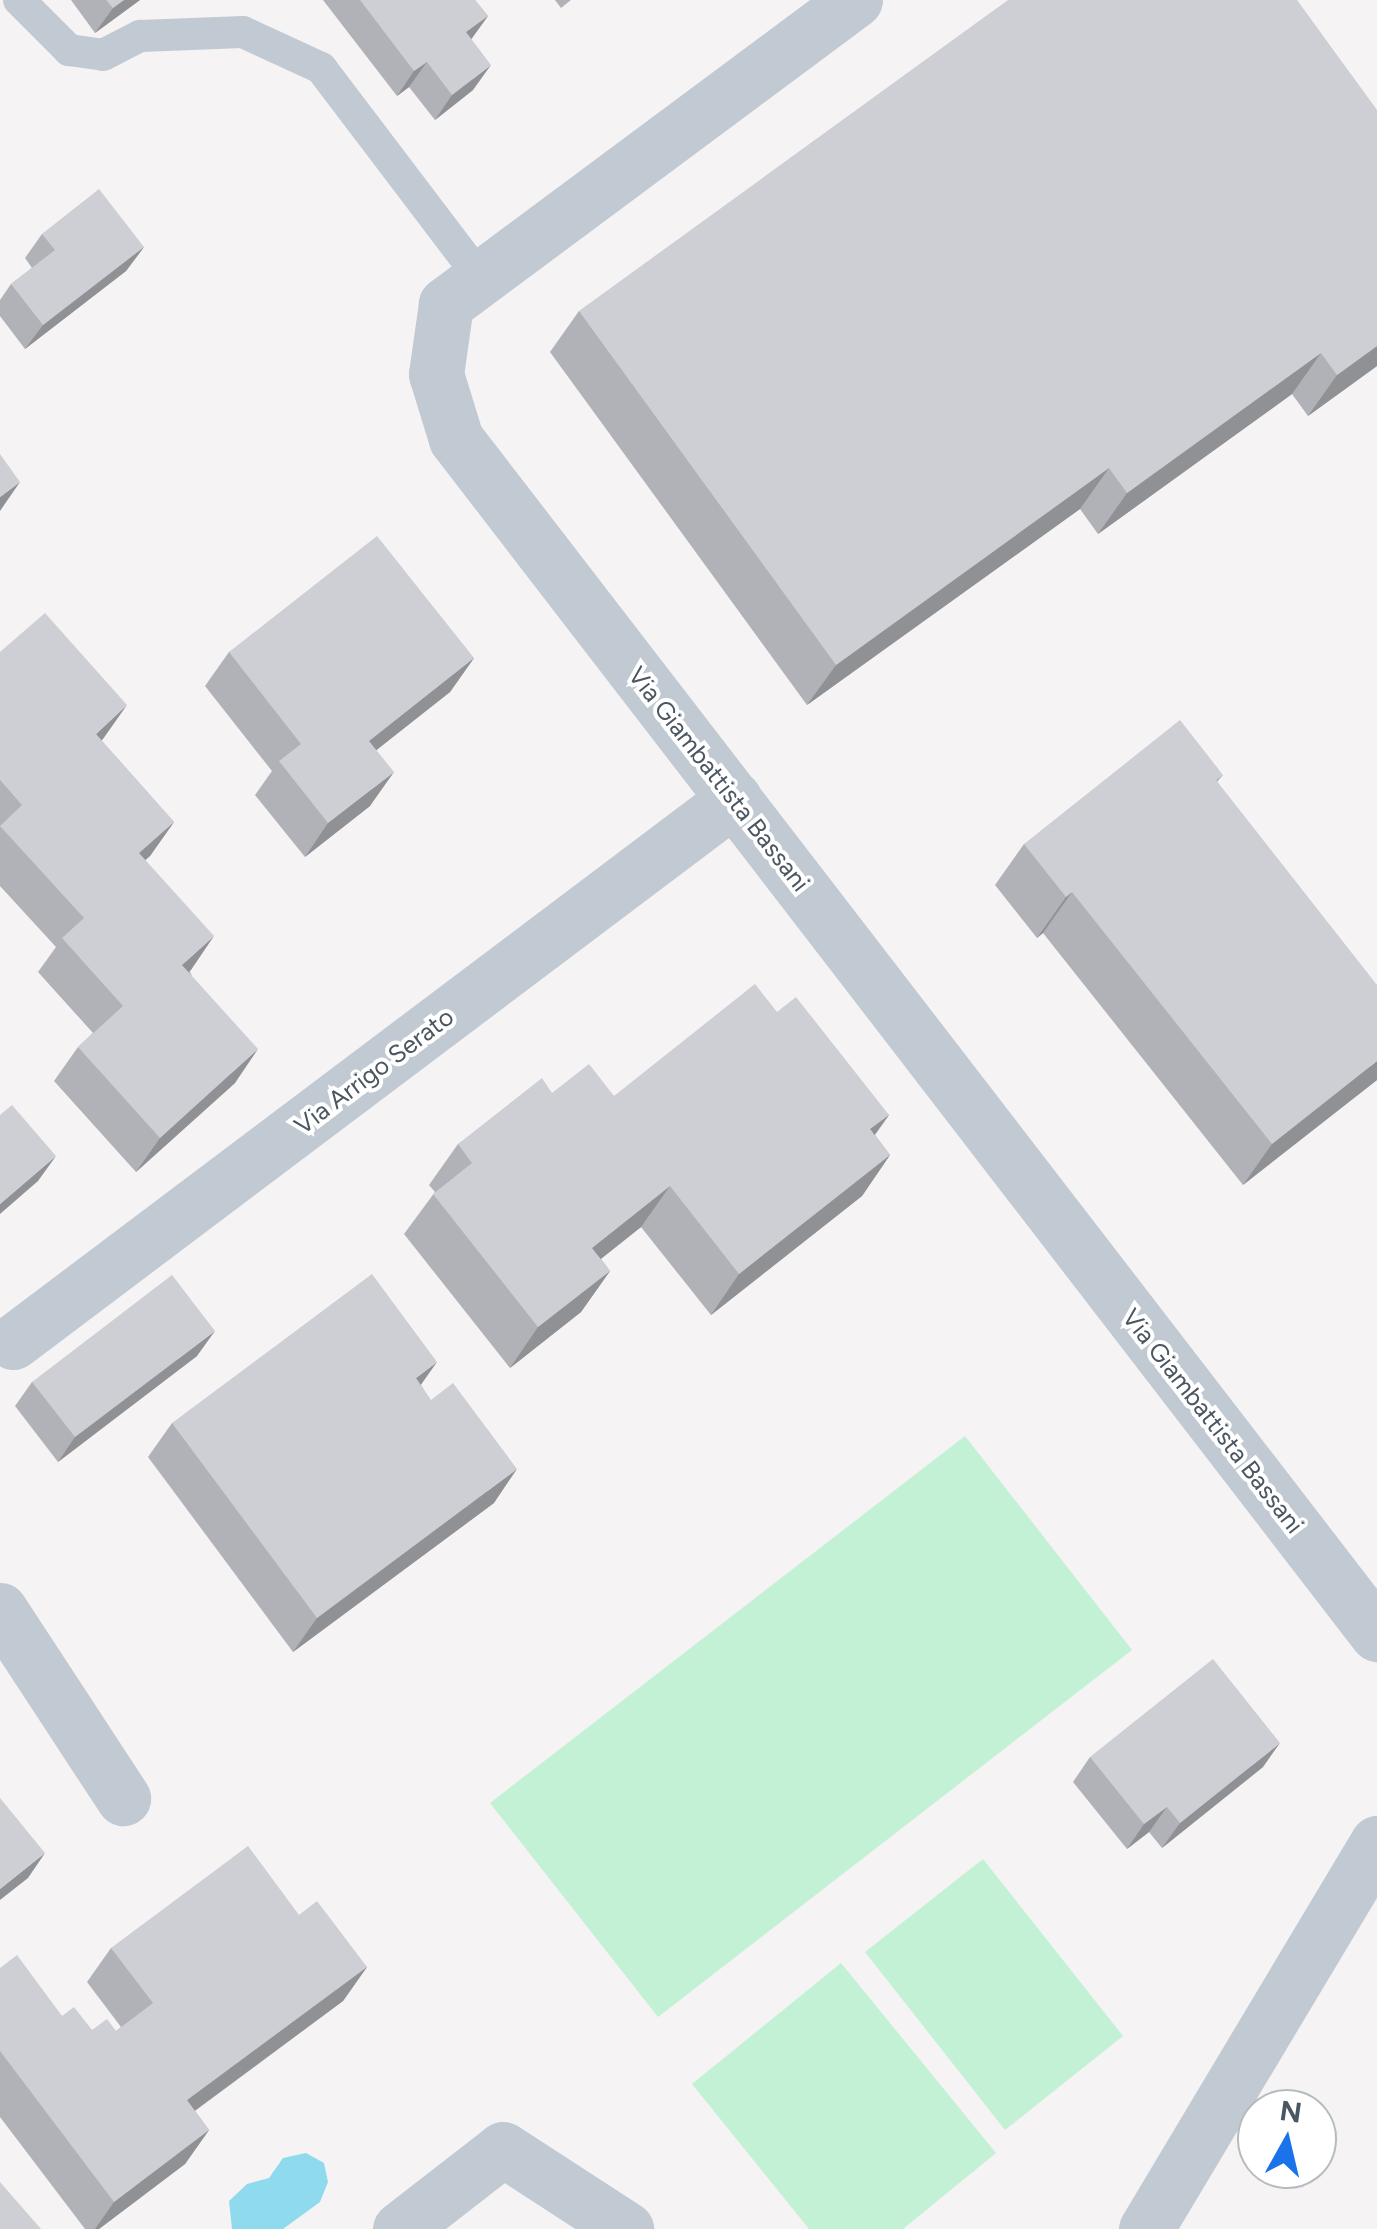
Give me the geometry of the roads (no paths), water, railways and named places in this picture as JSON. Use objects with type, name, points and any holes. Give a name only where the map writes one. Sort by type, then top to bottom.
[{"type":"street","name":"Via Giambattista Bassani","points":[[855,0],[478,275],[446,304],[436,374],[456,439],[1377,1634]]},
{"type":"street","name":"Via Arrigo Serato","points":[[13,1342],[734,800]]},
{"type":"street","points":[[0,1610],[123,1798]]},
{"type":"street","points":[[1146,2229],[1377,1843]]},
{"type":"street","points":[[400,2229],[502,2149],[626,2229]]},
{"type":"lane","points":[[19,0],[40,28],[69,50],[103,55],[140,36],[242,32],[321,68],[478,275]]},
{"type":"water","points":[[306,2153],[324,2163],[328,2182],[320,2202],[283,2229],[232,2229],[229,2201],[247,2184],[269,2178],[283,2158]]}]
